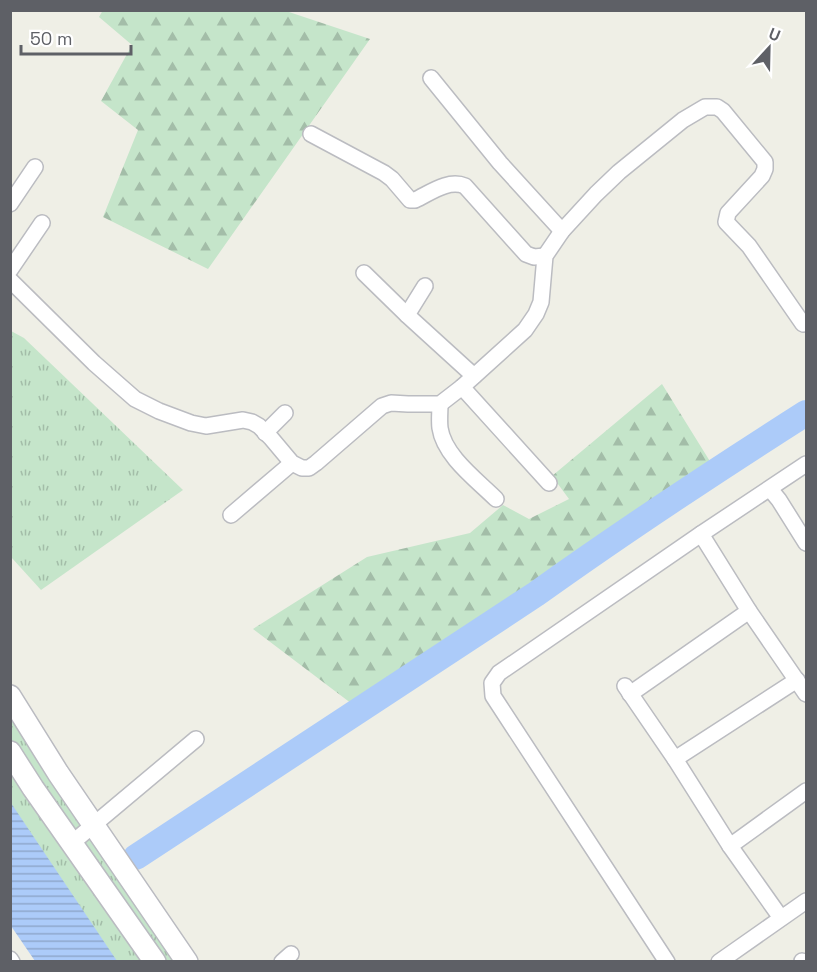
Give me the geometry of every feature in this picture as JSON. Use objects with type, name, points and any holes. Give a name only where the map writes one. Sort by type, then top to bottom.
[{"type":"main road","points":[[10,696],[58,774],[187,962]]},
{"type":"main road","points":[[10,752],[154,962]]},
{"type":"street","points":[[431,78],[500,163],[562,231]]},
{"type":"street","points":[[10,280],[94,363],[135,399],[159,411],[206,426],[243,420],[252,422],[259,426],[292,463],[302,468],[309,468],[382,406],[391,403],[440,404],[525,330],[541,302],[545,256],[562,231],[619,172],[683,120],[709,106],[723,111],[765,162],[762,176],[728,213],[726,222],[749,246],[803,324]]},
{"type":"street","points":[[311,134],[384,173],[410,200],[416,200],[449,184],[458,183],[465,186],[526,254],[545,256]]},
{"type":"street","points":[[10,204],[35,167]]},
{"type":"street","points":[[10,270],[42,224]]},
{"type":"street","points":[[364,273],[474,376]]},
{"type":"street","points":[[407,315],[425,286]]},
{"type":"street","points":[[462,387],[549,483]]},
{"type":"street","points":[[440,404],[440,429],[454,458],[496,499]]},
{"type":"street","points":[[265,433],[285,413]]},
{"type":"street","points":[[231,515],[292,463]]},
{"type":"street","points":[[667,962],[493,696],[492,683],[499,673],[807,464]]},
{"type":"street","points":[[770,489],[807,543]]},
{"type":"street","points":[[701,534],[749,611],[807,694]]},
{"type":"street","points":[[749,611],[627,690],[675,759],[730,846],[781,918]]},
{"type":"street","points":[[675,759],[796,680]]},
{"type":"street","points":[[77,850],[196,739]]},
{"type":"street","points":[[730,846],[807,791]]},
{"type":"street","points":[[719,962],[807,901]]},
{"type":"green space","points":[[103,10],[286,11],[370,39],[208,269],[103,217],[138,130],[101,101],[132,45],[99,17]]},
{"type":"green space","points":[[11,331],[24,338],[183,490],[41,590],[11,557]]},
{"type":"green space","points":[[662,384],[716,471],[360,710],[253,629],[367,557],[470,533],[503,505],[529,519],[569,499],[552,476]]},
{"type":"green space","points":[[10,696],[187,961],[116,961],[11,804]]},
{"type":"water","points":[[11,803],[117,961],[35,961],[11,926]]},
{"type":"waterway","points":[[136,857],[806,413]]}]
